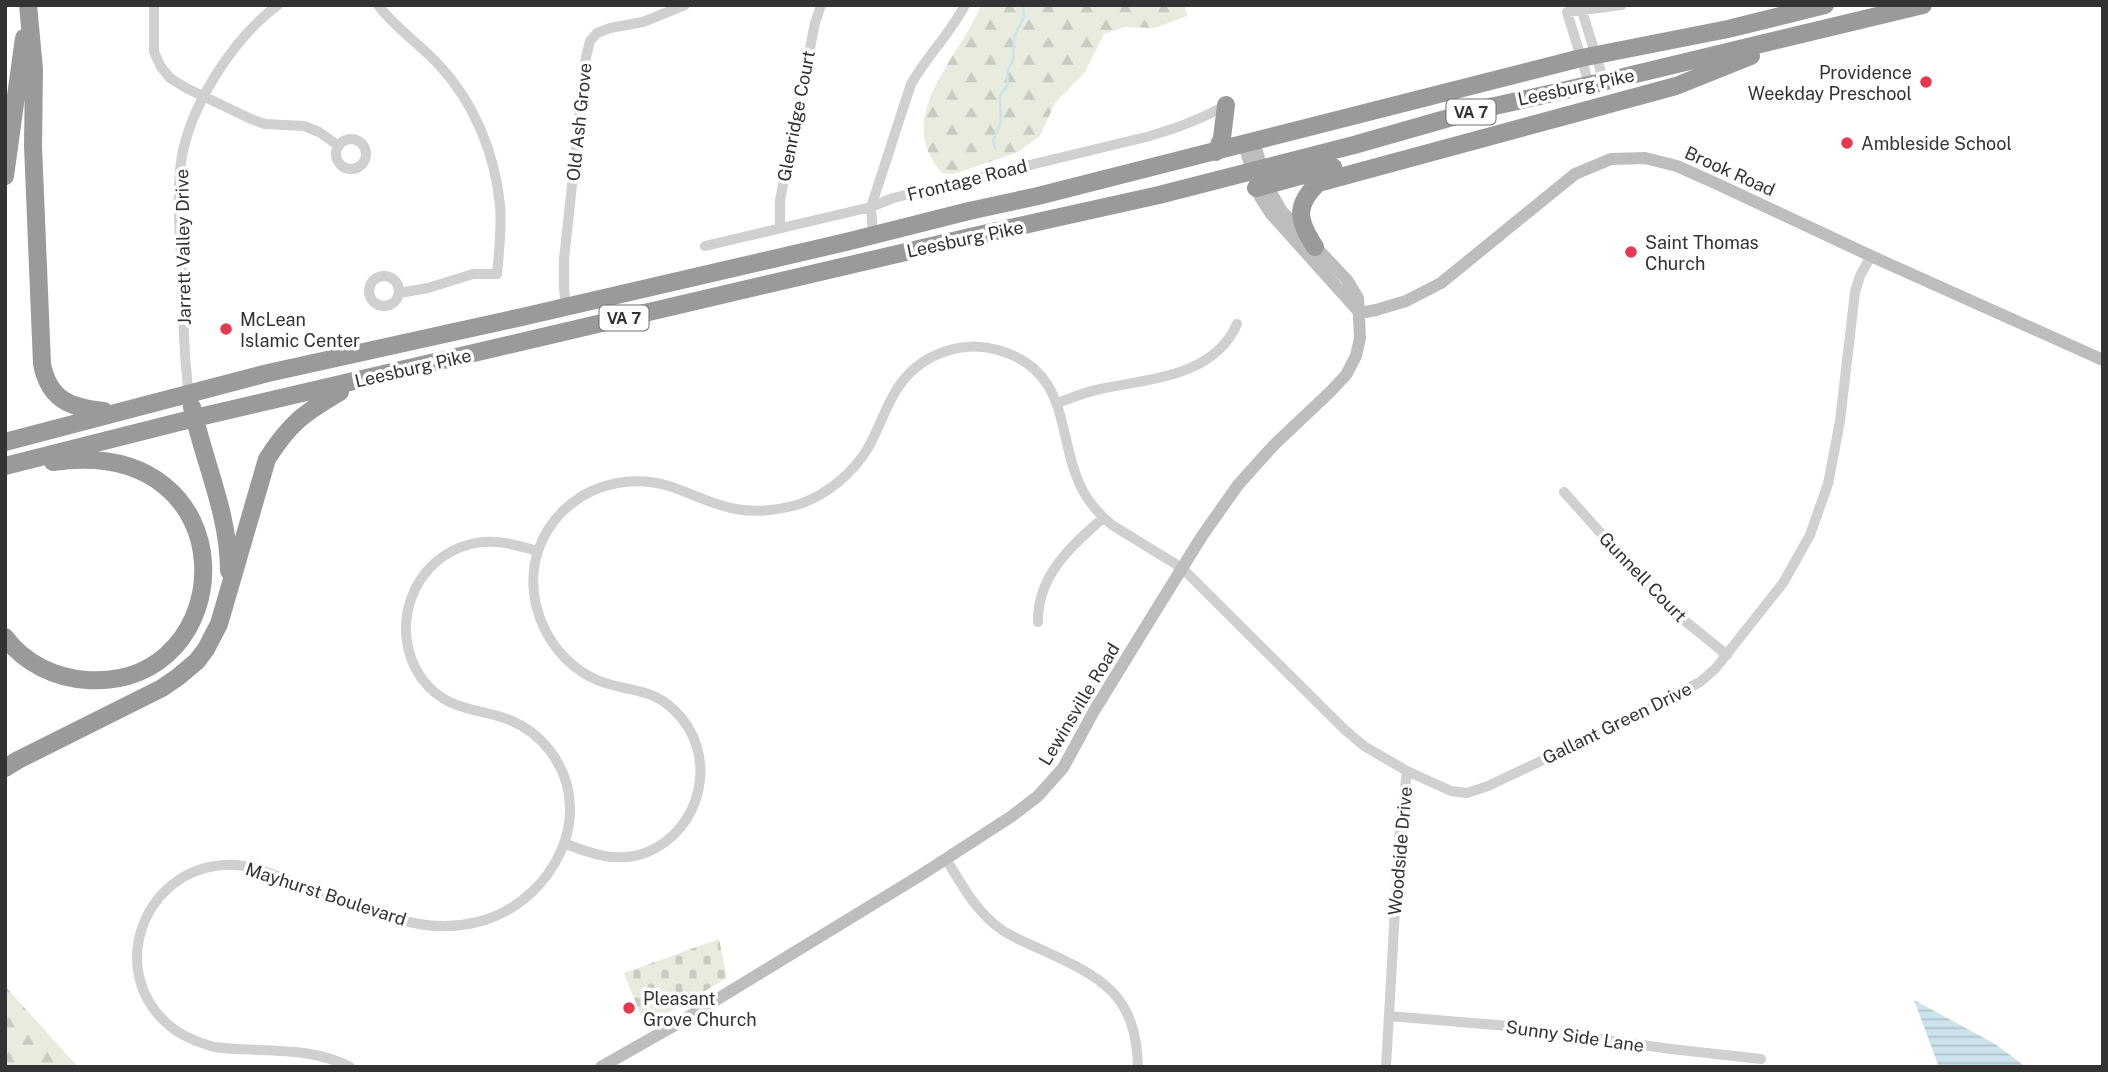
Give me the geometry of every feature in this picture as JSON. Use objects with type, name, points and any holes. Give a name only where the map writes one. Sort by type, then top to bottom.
[{"type":"highway","points":[[5,176],[28,5]]},
{"type":"highway","points":[[28,5],[34,69],[33,146],[45,376],[57,395],[68,403],[86,409],[114,412]]},
{"type":"highway","name":"Leesburg Pike","points":[[14,439],[189,393],[1249,144],[1589,57],[1728,29],[1825,5]]},
{"type":"highway","name":"Leesburg Pike","points":[[5,466],[195,418],[970,237],[1259,178],[1354,145],[1477,110],[1923,5]]},
{"type":"highway","points":[[1315,247],[1301,222],[1301,207],[1307,193],[1318,183],[1676,86],[1814,32]]},
{"type":"highway","points":[[1216,152],[1222,138],[1226,105]]},
{"type":"highway","points":[[5,768],[152,694],[197,661],[219,624],[267,459],[278,442],[293,423],[321,402],[342,390],[396,372]]},
{"type":"highway","points":[[189,393],[226,535],[229,559],[228,595]]},
{"type":"highway","points":[[5,637],[21,655],[34,664],[65,677],[95,681],[126,676],[158,661],[177,644],[197,612],[203,586],[204,560],[194,524],[178,499],[156,479],[137,469],[111,461],[69,460],[40,464],[26,461]]},
{"type":"main road","name":"Lewinsville Road","points":[[1249,144],[1265,206],[1360,313]]},
{"type":"main road","name":"Brook Road","points":[[1360,313],[1392,307],[1432,289],[1575,174],[1611,159],[1629,157],[1662,161],[1677,166],[2103,360]]},
{"type":"main road","name":"Lewinsville Road","points":[[601,1067],[675,1025],[946,859],[1012,816],[1052,782],[1063,768],[1094,711],[1210,526],[1255,465],[1346,375],[1356,356],[1360,313],[1356,293],[1281,210],[1259,178]]},
{"type":"street","points":[[154,5],[154,52],[170,78],[204,97],[265,124],[304,126],[319,132],[339,146]]},
{"type":"street","name":"Jarrett Valley Drive","points":[[189,393],[180,228],[181,161],[191,128],[218,70],[246,36],[278,5]]},
{"type":"street","points":[[378,5],[421,46],[458,87],[475,117],[488,151],[500,205],[497,274],[473,274],[428,288],[399,293]]},
{"type":"street","name":"Old Ash Grove","points":[[566,306],[564,259],[590,41],[602,30],[643,22],[685,5]]},
{"type":"street","name":"Glenridge Court","points":[[780,228],[780,200],[815,23],[821,5]]},
{"type":"street","points":[[873,234],[871,207],[911,84],[965,5]]},
{"type":"street","points":[[1596,83],[1589,57],[1567,12],[1622,5]]},
{"type":"street","points":[[1582,11],[1596,83]]},
{"type":"street","name":"Frontage Road","points":[[705,246],[871,207],[893,198],[1180,128],[1226,105]]},
{"type":"street","name":"Gallant Green Drive","points":[[1407,771],[1459,793],[1478,790],[1690,689],[1715,669],[1783,583],[1810,535],[1819,512],[1835,457],[1855,292],[1871,256]]},
{"type":"street","points":[[564,844],[590,854],[617,858],[632,856],[660,846],[681,828],[690,816],[696,803],[701,774],[696,743],[684,721],[674,710],[650,694],[613,686],[585,674],[561,654],[543,628],[534,598],[534,568],[538,551],[555,521],[571,504],[591,491],[622,482],[653,482],[719,505],[753,511],[788,507],[818,495],[841,480],[868,448],[891,399],[905,377],[924,361],[948,350],[981,347],[1008,354],[1033,369],[1058,403],[1096,390],[1150,381],[1188,369],[1218,353],[1232,336],[1237,324]]},
{"type":"street","name":"Woodside Drive","points":[[1058,403],[1079,482],[1090,503],[1103,517],[1182,568],[1344,729],[1371,750],[1407,771],[1399,840],[1386,1067]]},
{"type":"street","name":"Gunnell Court","points":[[1564,492],[1664,604],[1727,655]]},
{"type":"street","points":[[1038,622],[1040,598],[1050,574],[1069,550],[1103,517]]},
{"type":"street","name":"Mayhurst Boulevard","points":[[350,1067],[330,1058],[311,1054],[214,1047],[198,1042],[171,1027],[148,999],[140,978],[137,963],[139,935],[148,914],[172,884],[197,870],[211,866],[240,865],[254,868],[409,922],[438,927],[462,926],[489,919],[520,902],[544,879],[564,844],[568,829],[570,800],[564,773],[552,752],[524,727],[499,716],[456,706],[433,690],[415,667],[409,653],[406,634],[407,613],[416,585],[445,554],[471,543],[486,541],[538,551]]},
{"type":"street","points":[[946,859],[966,893],[989,919],[1019,939],[1085,971],[1109,987],[1132,1023],[1139,1067]]},
{"type":"street","name":"Sunny Side Lane","points":[[1389,1016],[1508,1026],[1762,1059]]},
{"type":"green space","points":[[981,5],[1185,5],[1187,16],[1155,28],[1124,27],[1104,34],[1085,72],[1055,103],[1040,136],[1018,152],[954,174],[942,173],[928,152],[924,130],[927,109],[935,87]]},
{"type":"green space","points":[[719,939],[727,978],[645,1026],[624,973]]},
{"type":"green space","points":[[5,986],[78,1067],[5,1067]]},
{"type":"water","points":[[1914,1000],[1995,1044],[2026,1067],[1939,1067]]},
{"type":"waterway","points":[[995,149],[993,141],[1001,121],[1000,96],[1008,84],[1007,72],[1013,60],[1014,37],[1024,17],[1023,5]]},
{"type":"place","name":"Providence Weekday Preschool","points":[[1926,82]]},
{"type":"place","name":"Ambleside School","points":[[1847,143]]},
{"type":"place","name":"Saint Thomas Church","points":[[1631,252]]},
{"type":"place","name":"McLean Islamic Center","points":[[226,329]]},
{"type":"place","name":"Pleasant Grove Church","points":[[629,1008]]}]
